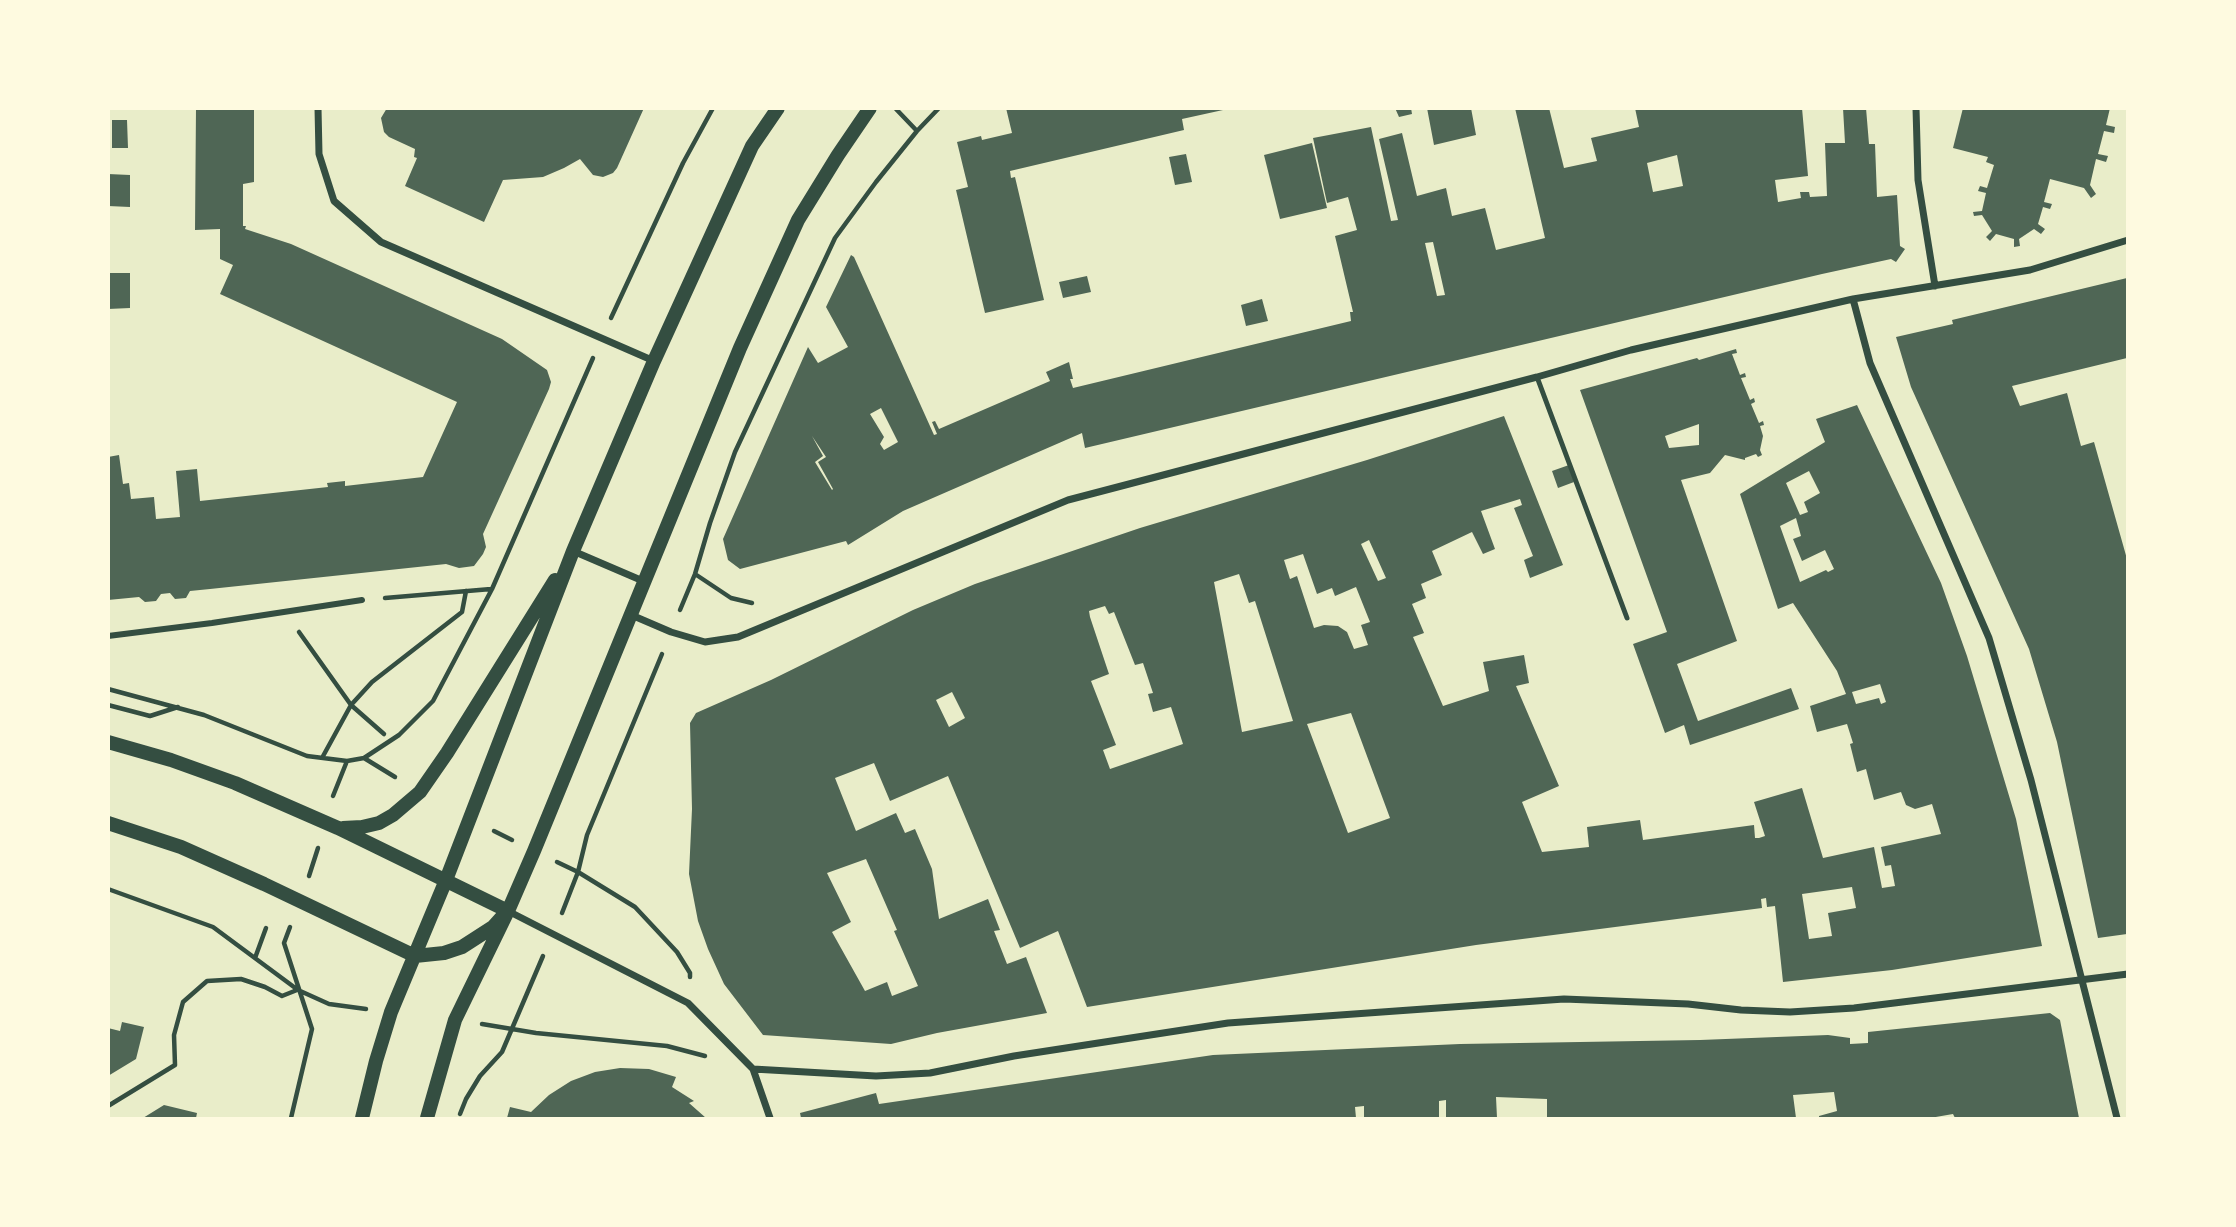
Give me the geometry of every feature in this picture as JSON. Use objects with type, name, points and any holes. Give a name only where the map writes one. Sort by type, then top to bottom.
[{"type":"main road","points":[[362,1118],[391,1012],[446,880],[573,551],[654,361],[752,146],[778,108]]},
{"type":"main road","points":[[427,1118],[455,1020],[508,911],[740,348],[798,220],[870,108]]},
{"type":"main road","points":[[338,828],[379,823],[420,792],[447,754],[573,551]]},
{"type":"main road","points":[[108,743],[171,760],[235,783],[338,828],[508,911]]},
{"type":"main road","points":[[108,823],[193,852],[415,956],[444,953],[462,947],[493,927],[508,911]]},
{"type":"street","points":[[318,108],[319,154],[334,201],[381,242],[654,361]]},
{"type":"street","points":[[1916,108],[1918,180],[1935,286]]},
{"type":"street","points":[[629,614],[671,632],[705,642],[738,637],[1069,500],[1631,350],[1853,299],[2030,270],[2127,240]]},
{"type":"street","points":[[1853,299],[1870,363],[1989,638],[2031,780],[2118,1118]]},
{"type":"street","points":[[573,551],[643,581]]},
{"type":"street","points":[[108,636],[362,600]]},
{"type":"street","points":[[508,911],[688,1003],[753,1069],[770,1118]]},
{"type":"street","points":[[753,1069],[876,1076],[930,1073],[1014,1056],[1228,1023],[1564,999],[1688,1004],[1790,1012],[1854,1007],[2127,974]]},
{"type":"lane","points":[[1537,377],[1628,618]]},
{"type":"path","points":[[364,758],[399,735],[433,701],[492,589],[601,339],[683,163],[713,108]]},
{"type":"path","points":[[896,108],[917,131]]},
{"type":"path","points":[[688,1003],[691,973],[677,953],[635,907],[578,872],[587,835],[695,574],[735,452],[835,238],[876,182],[939,108]]},
{"type":"path","points":[[695,574],[731,598],[758,604]]},
{"type":"path","points":[[362,600],[492,589]]},
{"type":"path","points":[[322,758],[351,705],[372,682],[462,612],[466,591]]},
{"type":"path","points":[[284,612],[351,705],[384,734]]},
{"type":"path","points":[[108,689],[179,707],[307,756],[348,761]]},
{"type":"path","points":[[108,705],[150,716],[179,707]]},
{"type":"path","points":[[108,889],[214,927],[298,990],[312,1029],[292,1118]]},
{"type":"path","points":[[255,958],[266,928]]},
{"type":"path","points":[[108,1107],[175,1065],[174,1035],[183,1002],[207,981],[242,979],[282,996],[298,990]]},
{"type":"path","points":[[458,1118],[480,1076],[502,1052],[512,1029],[667,1046],[707,1056]]},
{"type":"building","points":[[196,108],[254,108],[254,182],[243,184],[245,229],[291,244],[502,339],[547,370],[551,382],[549,389],[483,534],[486,547],[474,566],[459,568],[446,564],[190,591],[186,598],[175,599],[170,593],[161,594],[156,601],[145,602],[139,597],[108,600],[108,457],[119,455],[123,484],[129,483],[131,499],[154,497],[156,519],[180,517],[176,471],[197,469],[200,501],[328,487],[327,483],[345,481],[345,486],[423,477],[457,402],[220,294],[233,265],[220,259],[220,229],[195,230]]},
{"type":"building","points":[[387,108],[644,108],[613,173],[603,177],[593,175],[580,159],[543,177],[503,180],[484,222],[405,186],[417,158],[414,157],[415,149],[384,132],[381,118]]},
{"type":"building","points":[[1006,108],[1223,110],[1182,119],[1184,130],[1010,171],[1011,178],[1015,177],[1044,300],[985,313],[956,190],[968,187],[957,142],[1012,133]]},
{"type":"building","points":[[1395,108],[1411,108],[1412,114],[1399,117]]},
{"type":"building","points":[[1427,108],[1471,108],[1476,135],[1434,145]]},
{"type":"building","points":[[1515,108],[1549,108],[1564,168],[1597,161],[1591,138],[1639,127],[1635,108],[1802,108],[1808,176],[1775,180],[1778,202],[1801,198],[1800,192],[1809,192],[1810,197],[1827,196],[1825,143],[1845,143],[1843,108],[1866,108],[1869,144],[1875,144],[1877,197],[1897,195],[1900,246],[1905,249],[1896,262],[1891,259],[1822,274],[1085,448],[1082,433],[903,511],[848,545],[846,541],[740,569],[728,560],[723,539],[808,347],[818,363],[848,347],[826,307],[851,255],[934,435],[937,434],[932,422],[935,421],[939,429],[1050,381],[1046,372],[1069,362],[1073,388],[1351,321],[1350,312],[1353,312],[1335,236],[1357,230],[1348,197],[1327,203],[1313,138],[1371,127],[1391,221],[1398,220],[1379,139],[1402,133],[1417,196],[1446,188],[1452,216],[1485,208],[1496,250],[1545,238]],"holes":[[[1677,155],[1683,186],[1653,192],[1647,163]],[[1433,242],[1445,295],[1437,296],[1425,243]],[[881,408],[898,442],[884,450],[880,444],[884,437],[870,414]],[[812,436],[826,457],[818,462],[832,490],[815,462],[823,456]]]},
{"type":"building","points":[[1963,108],[2110,108],[2106,125],[2115,127],[2114,133],[2104,131],[2098,154],[2108,156],[2106,162],[2096,159],[2090,185],[2096,194],[2091,198],[2084,188],[2050,179],[2044,202],[2052,204],[2050,209],[2043,207],[2038,224],[2045,229],[2041,234],[2034,229],[2019,239],[2020,246],[2014,247],[2014,239],[1996,234],[1990,241],[1986,237],[1992,231],[1982,215],[1974,216],[1973,212],[1982,211],[1986,193],[1978,191],[1980,186],[1987,188],[1994,165],[1986,162],[1988,157],[1953,148]]},
{"type":"building","points":[[112,120],[127,120],[128,148],[112,148]]},
{"type":"building","points":[[1312,143],[1327,208],[1280,219],[1264,155]]},
{"type":"building","points":[[1186,154],[1192,182],[1175,185],[1169,157]]},
{"type":"building","points":[[108,174],[130,175],[130,207],[108,206]]},
{"type":"building","points":[[108,273],[130,273],[130,308],[108,309]]},
{"type":"building","points":[[1087,276],[1091,292],[1063,298],[1059,282]]},
{"type":"building","points":[[2127,278],[2127,358],[2012,386],[2020,406],[2067,393],[2081,446],[2094,442],[2127,559],[2127,934],[2098,938],[2057,742],[2029,649],[1911,387],[1896,337],[1953,324],[1952,320]]},
{"type":"building","points":[[1262,299],[1268,321],[1246,326],[1241,305]]},
{"type":"building","points":[[1736,349],[1737,353],[1732,354],[1740,375],[1745,373],[1746,377],[1741,378],[1750,400],[1754,398],[1755,402],[1751,404],[1759,423],[1763,421],[1764,425],[1760,426],[1763,436],[1760,450],[1762,455],[1758,457],[1756,454],[1745,460],[1725,455],[1710,473],[1681,480],[1737,641],[1677,664],[1698,721],[1791,688],[1799,709],[1690,745],[1684,725],[1665,733],[1633,644],[1667,632],[1580,390],[1697,358],[1699,360]],"holes":[[[1699,424],[1699,445],[1669,448],[1665,436]]]},
{"type":"building","points":[[1857,405],[1941,583],[1967,656],[2016,819],[2042,946],[1892,970],[1783,982],[1775,906],[1767,907],[1766,898],[1761,899],[1762,908],[1476,945],[1087,1007],[1058,931],[1020,948],[948,776],[890,801],[874,763],[835,778],[856,831],[896,813],[905,833],[915,829],[932,869],[939,919],[988,899],[1000,930],[994,931],[1007,964],[1026,957],[1047,1013],[891,1044],[763,1035],[724,984],[698,921],[689,874],[692,809],[690,723],[696,713],[771,680],[913,610],[975,584],[1140,528],[1504,416],[1563,565],[1530,578],[1524,560],[1533,556],[1514,508],[1522,505],[1520,499],[1481,511],[1495,549],[1483,554],[1472,532],[1432,551],[1442,575],[1421,584],[1426,598],[1412,604],[1424,633],[1413,637],[1443,706],[1489,691],[1483,662],[1524,655],[1529,683],[1516,686],[1559,786],[1522,802],[1542,852],[1589,847],[1587,827],[1640,820],[1643,840],[1754,825],[1755,838],[1759,838],[1765,836],[1754,802],[1802,788],[1823,858],[1874,847],[1882,888],[1895,886],[1891,865],[1885,866],[1881,847],[1941,834],[1932,804],[1915,809],[1906,805],[1901,792],[1874,800],[1866,769],[1857,772],[1847,724],[1817,732],[1810,706],[1846,694],[1837,671],[1793,603],[1778,609],[1740,494],[1825,442],[1816,419]],"holes":[[[1809,471],[1820,493],[1804,502],[1808,512],[1800,515],[1786,483]],[[1796,518],[1801,536],[1793,539],[1802,561],[1825,550],[1834,569],[1828,572],[1826,570],[1800,582],[1780,526]],[[1369,540],[1386,578],[1378,581],[1361,544]],[[1303,554],[1317,594],[1332,588],[1335,596],[1356,587],[1370,622],[1361,625],[1368,645],[1354,649],[1347,632],[1338,626],[1324,625],[1314,628],[1297,576],[1290,579],[1284,560]],[[1239,574],[1249,603],[1255,601],[1293,721],[1242,732],[1214,582]],[[1105,606],[1109,614],[1114,612],[1135,665],[1143,663],[1153,693],[1148,694],[1153,712],[1171,707],[1183,744],[1110,769],[1103,750],[1116,745],[1091,681],[1109,674],[1089,611]],[[1880,684],[1886,702],[1881,704],[1879,698],[1856,704],[1852,692]],[[952,692],[965,718],[949,727],[936,700]],[[1351,713],[1390,818],[1348,833],[1307,724]],[[866,859],[918,986],[892,996],[887,982],[865,991],[832,932],[851,922],[827,873]],[[1852,887],[1856,908],[1828,913],[1832,936],[1809,939],[1802,894]]]},
{"type":"building","points":[[1569,465],[1574,482],[1558,488],[1552,471]]},
{"type":"building","points":[[2050,1013],[2060,1020],[2079,1118],[1955,1118],[1953,1114],[1930,1118],[1819,1118],[1837,1111],[1834,1092],[1793,1095],[1796,1118],[1547,1118],[1547,1099],[1496,1097],[1497,1118],[1446,1118],[1446,1100],[1439,1101],[1439,1117],[1424,1118],[1364,1118],[1364,1106],[1355,1107],[1356,1118],[801,1118],[800,1113],[876,1093],[879,1104],[1213,1055],[1460,1044],[1828,1035],[1850,1038],[1850,1044],[1868,1043],[1868,1032]]},
{"type":"building","points":[[122,1022],[144,1027],[136,1059],[108,1076],[108,1028],[120,1031]]},
{"type":"building","points":[[620,1068],[649,1069],[676,1077],[672,1087],[694,1101],[689,1103],[706,1118],[507,1118],[510,1107],[531,1112],[549,1095],[571,1081],[595,1072]]},
{"type":"building","points":[[164,1105],[197,1113],[196,1118],[143,1118]]}]
